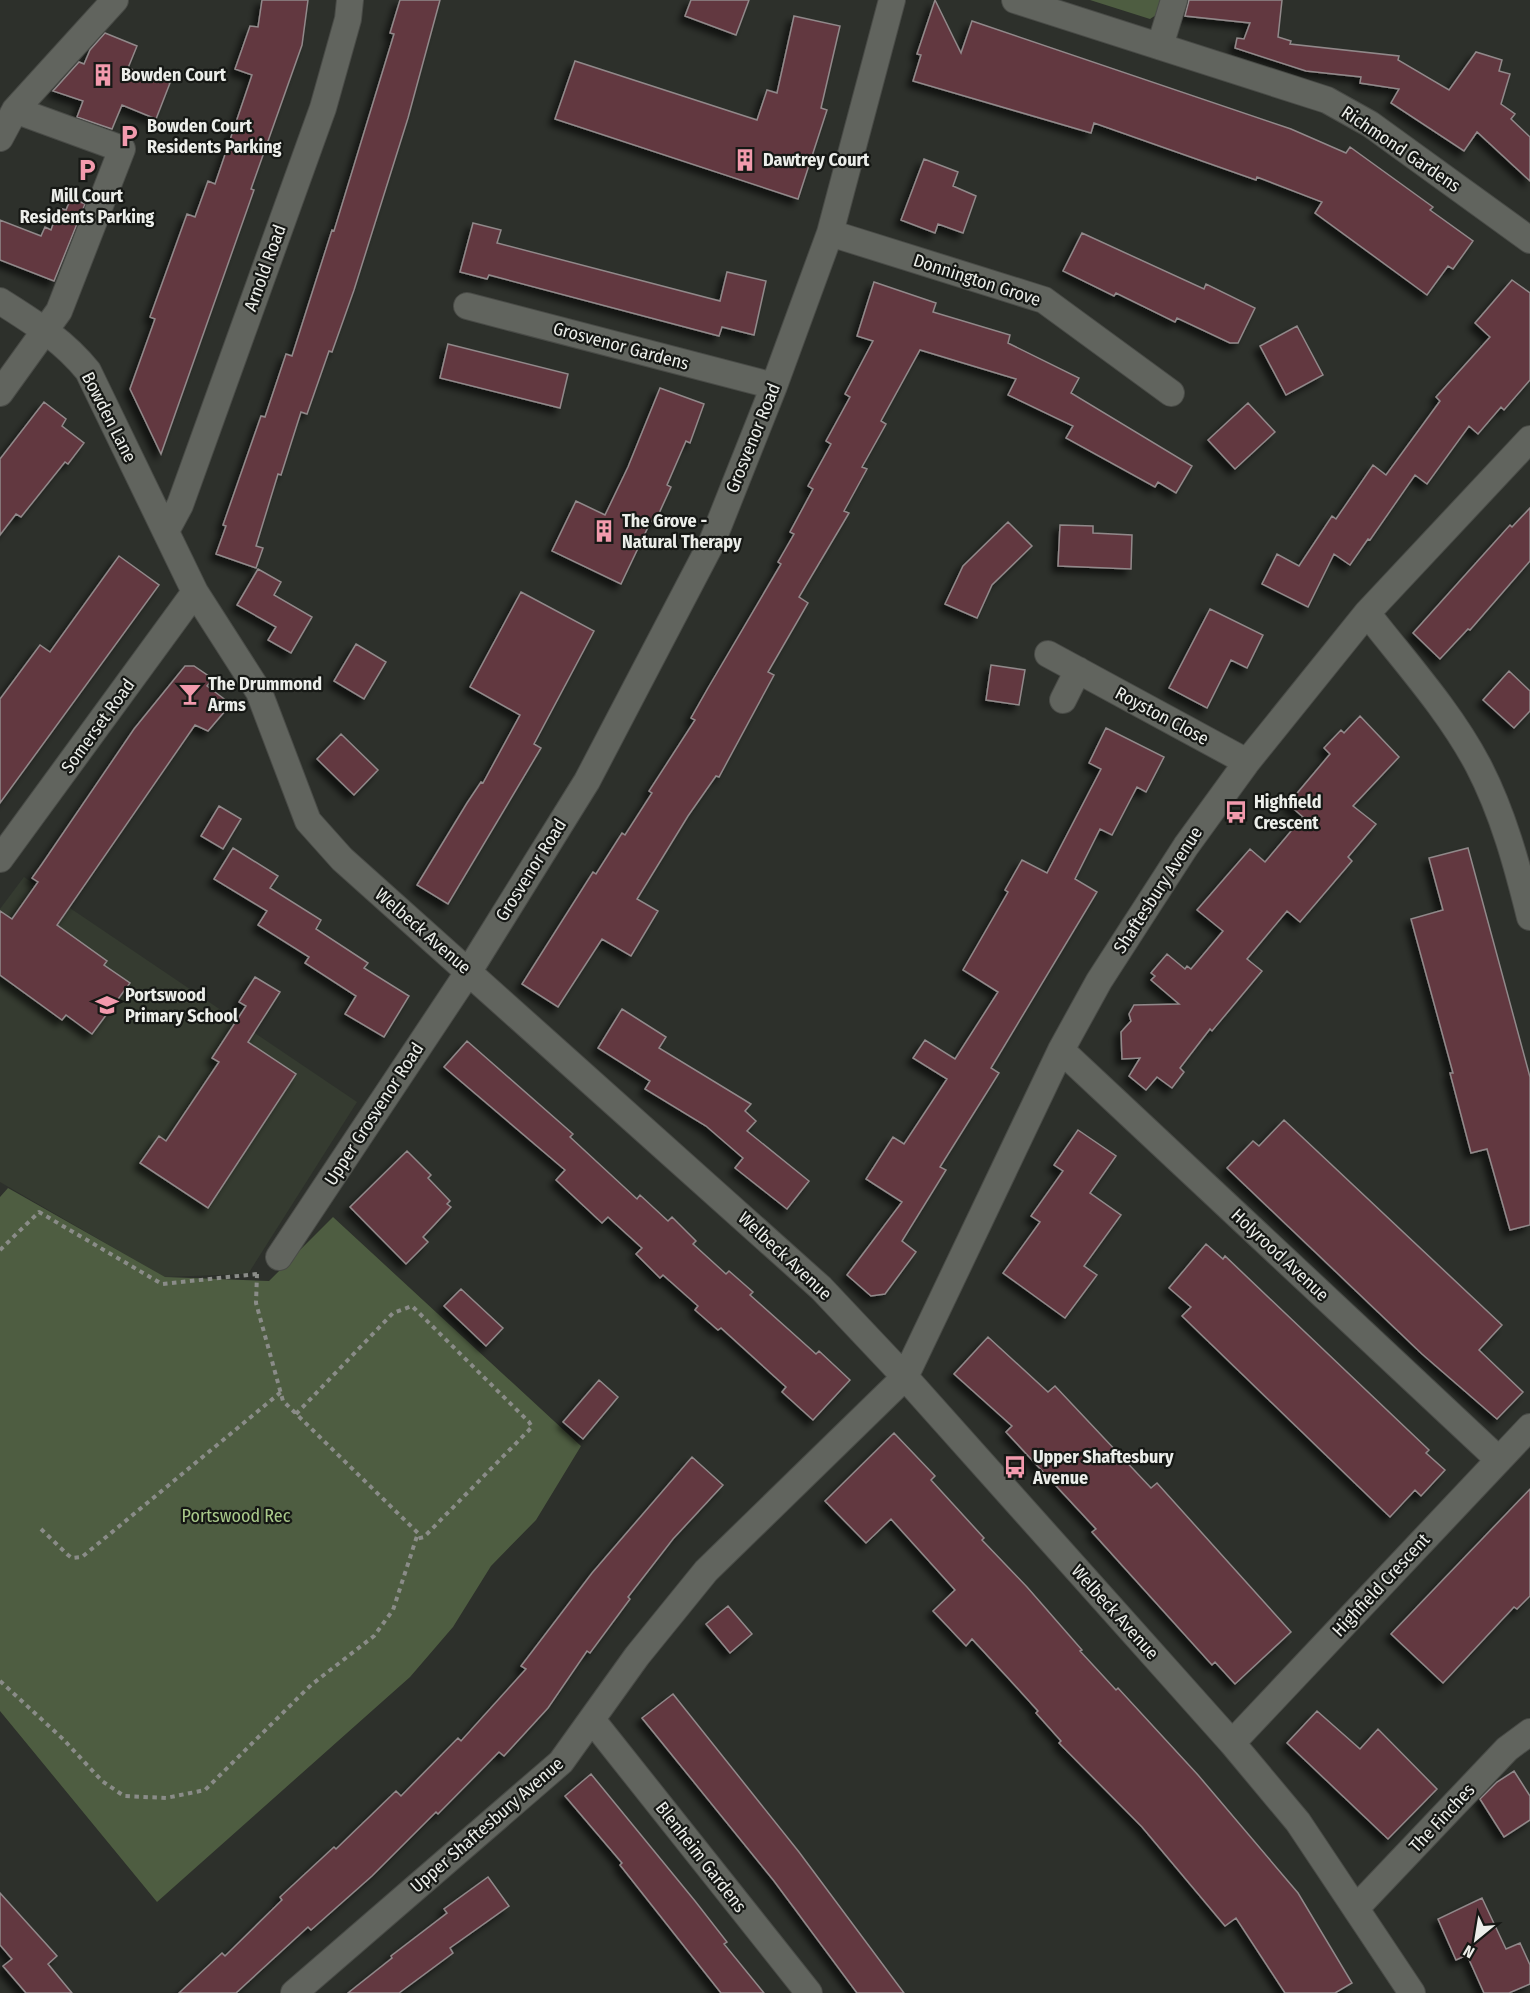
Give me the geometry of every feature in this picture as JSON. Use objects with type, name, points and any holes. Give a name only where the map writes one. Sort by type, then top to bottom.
[{"type":"street","points":[[0,138],[15,110],[115,0]]},
{"type":"street","name":"Arnold Road","points":[[166,531],[180,505],[323,108],[348,20],[350,0]]},
{"type":"street","name":"Richmond Gardens","points":[[1015,0],[1327,100],[1370,124],[1530,240]]},
{"type":"street","points":[[1160,46],[1174,0]]},
{"type":"street","name":"Grosvenor Road","points":[[469,971],[587,781],[712,542],[774,386],[830,233],[888,1]]},
{"type":"street","points":[[0,393],[59,311],[122,149],[15,110]]},
{"type":"street","name":"Donnington Grove","points":[[830,233],[1044,300],[1171,393]]},
{"type":"street","name":"Bowden Lane","points":[[0,301],[46,330],[70,349],[88,371],[166,531]]},
{"type":"street","name":"Grosvenor Gardens","points":[[467,306],[774,386]]},
{"type":"street","name":"Shaftesbury Avenue","points":[[905,1377],[1061,1050],[1099,981],[1139,917],[1247,762],[1367,613],[1530,439]]},
{"type":"street","name":"Welbeck Avenue","points":[[166,531],[195,592],[259,692],[308,821],[342,859],[821,1288],[905,1377],[1232,1743],[1298,1822],[1357,1907],[1412,1993]]},
{"type":"street","name":"Somerset Road","points":[[0,859],[195,592]]},
{"type":"street","points":[[1367,613],[1459,732],[1478,765],[1497,806],[1516,863],[1530,917]]},
{"type":"street","name":"Royston Close","points":[[1048,654],[1247,762]]},
{"type":"street","points":[[1063,700],[1078,670]]},
{"type":"street","name":"Upper Grosvenor Road","points":[[279,1257],[469,971]]},
{"type":"street","name":"Holyrood Avenue","points":[[1061,1050],[1499,1460]]},
{"type":"street","name":"Upper Shaftesbury Avenue","points":[[294,1993],[561,1762],[593,1721],[637,1656],[706,1571],[905,1377]]},
{"type":"street","name":"Highfield Crescent","points":[[1232,1743],[1530,1427]]},
{"type":"street","name":"Blenheim Gardens","points":[[593,1721],[808,1993]]},
{"type":"street","name":"The Finches","points":[[1357,1907],[1507,1749],[1530,1732]]},
{"type":"path","points":[[0,1250],[39,1212],[162,1284],[257,1274],[279,1257]]},
{"type":"path","points":[[0,1681],[63,1738],[102,1782],[124,1796],[166,1798],[205,1790],[311,1685],[374,1636],[393,1610],[418,1533],[283,1401],[256,1304],[257,1274]]},
{"type":"path","points":[[296,1414],[393,1313],[412,1306],[529,1422],[532,1427],[424,1537],[416,1539]]},
{"type":"path","points":[[41,1529],[72,1558],[82,1557],[281,1392]]},
{"type":"shaded area","name":"Portswood Primary School","points":[[24,877],[357,1102],[248,1274],[164,1277],[0,1182],[0,909]]},
{"type":"green space","points":[[1090,0],[1164,0],[1159,13],[1150,19]]},
{"type":"green space","name":"Portswood Rec","points":[[8,1188],[165,1277],[269,1281],[333,1217],[581,1446],[536,1520],[491,1566],[453,1627],[410,1677],[157,1902],[0,1711],[0,1197]]},
{"type":"building","points":[[262,0],[308,0],[302,45],[251,189],[254,190],[161,454],[130,389],[155,319],[150,317],[187,214],[195,217],[208,181],[215,184],[231,137],[252,75],[235,69],[250,26],[258,27]]},
{"type":"building","points":[[400,0],[440,0],[408,118],[354,290],[307,414],[301,412],[281,475],[278,474],[256,546],[263,548],[256,568],[216,554],[226,526],[223,525],[261,416],[265,417],[286,354],[292,356],[332,230],[334,231],[394,34],[390,33]]},
{"type":"building","points":[[691,0],[749,0],[736,35],[685,16]]},
{"type":"building","points":[[935,0],[961,53],[972,21],[1291,129],[1346,153],[1350,147],[1433,207],[1430,210],[1473,241],[1453,269],[1448,266],[1427,295],[1315,213],[1322,202],[1257,177],[1256,180],[1094,123],[1091,133],[913,81],[921,55],[917,54]]},
{"type":"building","points":[[1189,0],[1282,0],[1278,37],[1291,41],[1290,44],[1399,56],[1398,60],[1449,90],[1476,52],[1502,60],[1499,71],[1510,74],[1501,104],[1515,114],[1511,119],[1530,137],[1530,181],[1477,132],[1464,151],[1391,103],[1399,89],[1360,83],[1361,77],[1306,71],[1235,48],[1237,38],[1244,39],[1250,23],[1185,16]]},
{"type":"building","name":"Dawtrey Court","points":[[794,16],[840,26],[821,108],[827,110],[798,199],[555,119],[575,61],[757,120],[767,90],[777,93]]},
{"type":"building","name":"Bowden Court","points":[[105,33],[137,46],[128,68],[170,83],[156,119],[122,105],[112,129],[77,117],[83,101],[53,91],[79,62],[84,64],[90,50]]},
{"type":"building","points":[[924,159],[958,172],[953,186],[976,196],[963,233],[938,224],[935,233],[901,220]]},
{"type":"building","points":[[71,198],[85,204],[54,281],[0,260],[0,220],[41,236],[45,227],[51,230],[59,208],[66,210]]},
{"type":"building","points":[[473,223],[501,230],[497,243],[720,301],[727,272],[766,281],[754,335],[722,327],[719,336],[489,275],[487,279],[460,272]]},
{"type":"building","points":[[1082,233],[1204,289],[1206,284],[1255,308],[1238,343],[1230,343],[1177,318],[1175,322],[1116,293],[1114,296],[1063,271]]},
{"type":"building","points":[[1512,280],[1530,293],[1530,380],[1504,410],[1501,407],[1478,434],[1469,426],[1427,484],[1415,475],[1350,565],[1334,554],[1308,607],[1262,584],[1277,554],[1299,566],[1332,516],[1336,519],[1373,465],[1386,475],[1440,401],[1436,397],[1490,337],[1475,323]]},
{"type":"building","points":[[874,282],[936,303],[933,312],[1010,335],[1008,343],[1079,378],[1071,393],[1192,466],[1176,493],[1158,482],[1155,487],[1066,438],[1073,426],[1008,395],[1016,379],[920,350],[881,421],[886,424],[862,467],[867,469],[844,511],[849,513],[799,597],[808,603],[768,672],[774,675],[719,777],[716,776],[688,816],[637,899],[658,911],[631,956],[602,939],[558,1007],[522,984],[593,872],[596,874],[622,833],[625,835],[652,793],[649,791],[695,720],[691,718],[781,564],[778,562],[794,534],[790,532],[813,489],[808,486],[831,444],[826,441],[850,397],[845,394],[873,341],[857,336]]},
{"type":"building","points":[[1297,326],[1323,375],[1286,395],[1260,346]]},
{"type":"building","points":[[448,344],[568,374],[560,408],[440,378]]},
{"type":"building","points":[[660,388],[704,404],[690,443],[686,441],[667,485],[671,487],[655,522],[651,521],[621,584],[552,551],[576,501],[605,515],[628,467]]},
{"type":"building","points":[[44,402],[66,419],[62,426],[84,443],[68,464],[65,462],[21,517],[16,514],[0,535],[0,459]]},
{"type":"building","points":[[1248,403],[1275,432],[1235,469],[1208,440]]},
{"type":"building","points":[[1530,508],[1530,561],[1470,630],[1468,629],[1440,659],[1413,633],[1510,525],[1512,527]]},
{"type":"building","points":[[1008,522],[1032,546],[992,585],[977,618],[945,604],[963,566]]},
{"type":"building","points":[[1060,525],[1093,526],[1093,533],[1132,535],[1131,569],[1058,566]]},
{"type":"building","points":[[119,556],[159,585],[0,803],[0,699],[40,645],[50,652]]},
{"type":"building","points":[[258,569],[281,582],[274,595],[312,617],[291,653],[268,640],[276,627],[237,605]]},
{"type":"building","points":[[521,592],[594,631],[534,744],[541,748],[448,904],[417,885],[467,803],[481,782],[483,783],[520,715],[470,687]]},
{"type":"building","points":[[1210,609],[1263,635],[1247,668],[1231,660],[1207,708],[1169,688]]},
{"type":"building","points":[[356,644],[386,662],[364,699],[334,681]]},
{"type":"building","points":[[991,665],[1025,670],[1019,705],[986,700]]},
{"type":"building","points":[[185,666],[194,666],[213,679],[207,686],[231,704],[208,731],[195,725],[57,925],[107,961],[104,965],[130,983],[92,1034],[66,1015],[62,1020],[0,975],[0,911],[12,919],[38,882],[32,878],[134,729]]},
{"type":"building","points":[[1509,671],[1530,691],[1530,711],[1514,728],[1483,700]]},
{"type":"building","points":[[1360,716],[1399,757],[1353,806],[1376,824],[1348,857],[1352,861],[1300,922],[1287,911],[1247,959],[1262,971],[1212,1031],[1210,1029],[1180,1068],[1184,1072],[1172,1088],[1157,1077],[1146,1090],[1129,1076],[1140,1058],[1122,1059],[1121,1032],[1131,1021],[1129,1014],[1134,1005],[1179,1004],[1151,980],[1155,976],[1151,973],[1167,954],[1185,969],[1187,966],[1191,969],[1223,931],[1197,910],[1250,849],[1265,862],[1303,817],[1288,804],[1330,754],[1324,748],[1341,730],[1344,733]]},
{"type":"building","points":[[1106,728],[1164,757],[1146,792],[1137,787],[1112,835],[1100,829],[1075,879],[1097,892],[991,1068],[999,1073],[940,1167],[946,1170],[902,1241],[916,1252],[885,1294],[871,1296],[847,1275],[902,1202],[866,1179],[893,1137],[904,1144],[947,1079],[913,1058],[925,1040],[955,1059],[998,992],[963,970],[1008,892],[1005,890],[1022,860],[1047,873],[1101,769],[1089,763]]},
{"type":"building","points":[[341,734],[378,770],[354,795],[317,759]]},
{"type":"building","points":[[219,806],[241,819],[223,849],[201,836]]},
{"type":"building","points":[[233,848],[278,876],[270,888],[321,920],[316,929],[368,963],[364,968],[409,996],[384,1037],[345,1014],[356,996],[305,963],[309,957],[258,925],[267,911],[214,879]]},
{"type":"building","points":[[1468,848],[1530,1077],[1530,1225],[1510,1230],[1487,1149],[1471,1153],[1450,1073],[1453,1073],[1411,919],[1443,910],[1429,858]]},
{"type":"building","points":[[255,977],[280,992],[248,1042],[296,1074],[208,1208],[140,1163],[159,1136],[166,1141],[219,1062],[212,1058],[246,1006],[239,1002]]},
{"type":"building","points":[[622,1009],[666,1037],[659,1048],[751,1104],[745,1111],[756,1121],[747,1131],[809,1181],[787,1209],[735,1168],[743,1158],[706,1126],[645,1089],[650,1081],[598,1048]]},
{"type":"building","points":[[467,1041],[573,1134],[570,1137],[637,1199],[640,1195],[668,1221],[672,1217],[696,1241],[693,1244],[726,1274],[729,1271],[753,1292],[750,1295],[816,1354],[819,1351],[850,1380],[813,1420],[782,1392],[786,1387],[721,1328],[718,1330],[695,1310],[698,1306],[663,1275],[660,1278],[636,1254],[642,1248],[608,1217],[602,1223],[556,1180],[565,1170],[444,1067]]},
{"type":"building","points":[[1284,1120],[1502,1325],[1479,1350],[1523,1392],[1497,1419],[1422,1354],[1227,1168],[1253,1141],[1259,1146]]},
{"type":"building","points":[[1078,1130],[1116,1156],[1090,1193],[1121,1215],[1084,1266],[1097,1275],[1065,1318],[1003,1273],[1040,1222],[1031,1216],[1063,1171],[1054,1165]]},
{"type":"building","points":[[407,1151],[431,1175],[428,1178],[450,1201],[447,1204],[451,1207],[423,1237],[428,1242],[406,1264],[350,1207]]},
{"type":"building","points":[[1206,1244],[1223,1259],[1225,1256],[1429,1450],[1426,1453],[1445,1470],[1421,1496],[1415,1490],[1390,1517],[1182,1316],[1191,1307],[1169,1288]]},
{"type":"building","points":[[461,1289],[503,1328],[486,1346],[444,1306]]},
{"type":"building","points":[[988,1337],[1048,1392],[1055,1386],[1151,1488],[1157,1483],[1291,1632],[1235,1684],[1215,1662],[1212,1665],[1092,1532],[1096,1529],[1006,1432],[1012,1426],[954,1374]]},
{"type":"building","points":[[599,1380],[618,1397],[583,1439],[563,1422]]},
{"type":"building","points":[[894,1433],[935,1476],[931,1480],[984,1538],[982,1540],[1027,1587],[1082,1650],[1080,1651],[1116,1690],[1118,1688],[1198,1775],[1298,1893],[1352,1983],[1335,1993],[1285,1993],[1236,1918],[1225,1926],[1142,1827],[1059,1743],[1061,1741],[1036,1713],[1038,1711],[972,1639],[966,1646],[933,1611],[955,1590],[891,1519],[866,1543],[825,1501]]},
{"type":"building","points":[[692,1457],[723,1485],[673,1539],[628,1597],[630,1599],[590,1653],[587,1651],[548,1708],[504,1756],[499,1752],[372,1876],[311,1930],[308,1927],[236,1993],[179,1993],[222,1953],[225,1956],[282,1900],[280,1897],[334,1847],[336,1849],[396,1791],[401,1796],[458,1738],[461,1741],[526,1669],[521,1666],[592,1573]]},
{"type":"building","points":[[1530,1489],[1530,1596],[1517,1609],[1514,1607],[1443,1683],[1391,1634]]},
{"type":"building","points":[[728,1606],[752,1634],[730,1653],[706,1624]]},
{"type":"building","points":[[673,1694],[799,1852],[904,1993],[857,1993],[774,1881],[642,1718]]},
{"type":"building","points":[[1317,1711],[1360,1749],[1378,1729],[1437,1789],[1388,1839],[1287,1743]]},
{"type":"building","points":[[1514,1771],[1530,1796],[1530,1820],[1504,1837],[1480,1799],[1497,1782]]},
{"type":"building","points":[[591,1774],[695,1901],[727,1942],[724,1944],[764,1993],[721,1993],[620,1865],[622,1863],[565,1796]]},
{"type":"building","points":[[488,1877],[509,1906],[450,1948],[453,1953],[399,1993],[348,1993],[447,1913],[444,1909]]},
{"type":"building","points":[[0,1893],[57,1956],[48,1964],[72,1993],[26,1993],[3,1966],[12,1959],[0,1945]]},
{"type":"building","points":[[1482,1898],[1506,1949],[1520,1943],[1530,1965],[1530,1984],[1509,1993],[1484,1993],[1467,1955],[1456,1960],[1438,1919]]},
{"type":"place","name":"Bowden Court","points":[[103,75]]},
{"type":"place","name":"Bowden Court Residents Parking","points":[[129,136]]},
{"type":"place","name":"Dawtrey Court","points":[[745,160]]},
{"type":"place","name":"Mill Court Residents Parking","points":[[87,170]]},
{"type":"place","name":"The Grove - Natural Therapy","points":[[604,531]]},
{"type":"place","name":"The Drummond Arms","points":[[190,694]]},
{"type":"place","name":"Highfield Crescent","points":[[1236,812]]},
{"type":"place","name":"Portswood Primary School","points":[[107,1005]]},
{"type":"place","name":"Upper Shaftesbury Avenue","points":[[1015,1467]]}]
